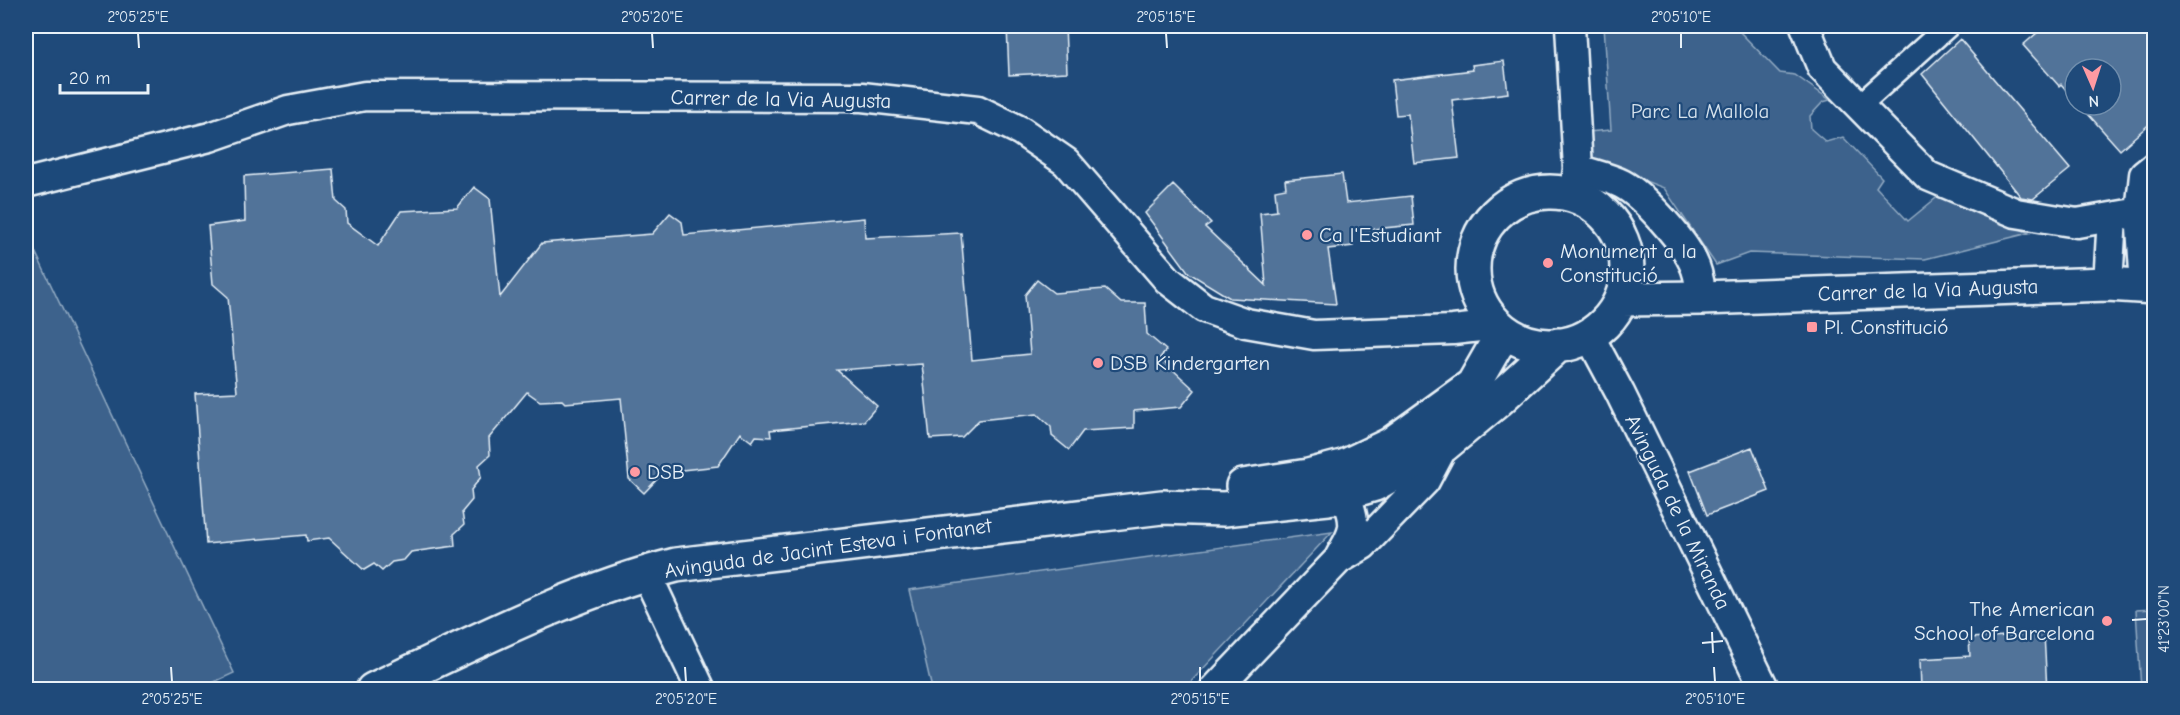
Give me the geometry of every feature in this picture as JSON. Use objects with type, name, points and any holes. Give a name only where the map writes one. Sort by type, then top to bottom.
[{"type":"street","points":[[1570,26],[1576,182],[1621,237],[1628,261],[1622,299],[1609,319],[1590,335],[1574,342],[1558,345],[1531,343],[1503,329],[1483,306],[1474,283],[1474,259],[1476,247],[1484,230],[1495,215],[1504,207],[1526,196],[1550,192],[1576,182],[1621,184],[1633,191],[1656,212],[1693,261],[1698,273],[1702,298]]},
{"type":"street","points":[[1804,26],[1822,68],[1928,176],[2016,213],[2077,223],[2136,216]]},
{"type":"street","points":[[1859,106],[1948,26]]},
{"type":"street","name":"Carrer de la Via Augusta","points":[[26,183],[210,136],[288,110],[365,96],[862,98],[978,110],[1021,131],[1066,162],[1168,280],[1204,308],[1246,323],[1314,335],[1503,329]]},
{"type":"street","points":[[2108,284],[2136,216],[2144,175],[2154,167]]},
{"type":"street","points":[[2136,216],[2150,287]]},
{"type":"street","name":"Carrer de la Via Augusta","points":[[1622,299],[2108,284],[2150,287]]},
{"type":"street","name":"Avinguda de Jacint Esteva i Fontanet","points":[[1162,507],[1219,490],[1308,476],[1346,466],[1390,445],[1473,386],[1503,329]]},
{"type":"street","name":"Avinguda de la Miranda","points":[[1590,335],[1765,690]]},
{"type":"street","name":"Avinguda de Jacint Esteva i Fontanet","points":[[373,690],[578,596],[646,573],[697,563],[1162,507],[1224,509],[1328,498],[1375,484],[1444,445],[1497,401],[1558,345]]},
{"type":"street","points":[[1214,690],[1338,560],[1363,545],[1425,482],[1444,445]]},
{"type":"street","points":[[1328,498],[1347,502],[1354,518],[1353,530],[1338,560]]},
{"type":"street","points":[[646,573],[701,690]]},
{"type":"green space","name":"Parc La Mallola","points":[[1604,26],[1746,26],[1740,32],[1780,73],[1795,75],[1830,100],[1823,102],[1810,116],[1811,129],[1826,142],[1843,137],[1882,178],[1876,187],[1908,221],[1941,194],[2029,233],[1925,259],[1749,253],[1716,265],[1664,188],[1588,159],[1587,132],[1611,130]]},
{"type":"green space","points":[[26,232],[234,673],[199,689],[26,689]]},
{"type":"green space","points":[[1332,532],[1184,689],[932,689],[909,590]]},
{"type":"green space","points":[[2154,609],[2154,689],[2141,689],[2136,610]]},
{"type":"building","points":[[1007,26],[1065,26],[1067,72],[1009,75]]},
{"type":"building","points":[[2045,26],[2154,26],[2154,120],[2120,150],[2091,117],[2123,117],[2123,57],[2063,57],[2063,86],[2061,84],[2059,86],[2023,45]]},
{"type":"building","points":[[1960,39],[2070,169],[2033,199],[2021,197],[1922,74]]},
{"type":"building","points":[[1504,61],[1508,93],[1452,100],[1459,158],[1414,163],[1408,114],[1396,115],[1392,80],[1473,70],[1472,65]]},
{"type":"building","points":[[333,169],[336,201],[346,210],[347,223],[378,246],[401,211],[457,208],[474,187],[490,199],[500,297],[542,243],[652,234],[670,213],[682,222],[684,235],[864,218],[865,238],[961,233],[972,360],[1030,354],[1025,295],[1037,280],[1054,293],[1105,289],[1121,303],[1145,303],[1147,334],[1166,350],[1160,358],[1195,390],[1181,407],[1134,411],[1134,428],[1083,431],[1069,450],[1052,436],[1051,427],[1037,414],[979,420],[962,437],[930,439],[922,364],[837,370],[877,406],[864,421],[770,430],[771,437],[756,436],[752,442],[740,433],[718,466],[664,472],[644,493],[629,479],[621,398],[565,403],[562,400],[540,401],[527,392],[489,438],[490,455],[479,465],[481,477],[471,490],[472,500],[462,512],[464,525],[454,534],[455,546],[411,552],[404,560],[392,562],[382,571],[374,564],[364,570],[329,538],[307,541],[306,535],[206,544],[195,394],[237,392],[228,297],[213,284],[208,226],[245,221],[244,176]]},
{"type":"building","name":"Ca l'Estudiant","points":[[1342,174],[1346,203],[1411,196],[1414,225],[1353,231],[1353,246],[1328,249],[1336,304],[1230,298],[1189,273],[1145,213],[1173,185],[1211,223],[1205,227],[1266,285],[1260,213],[1277,211],[1275,190],[1286,188],[1285,180]]},
{"type":"building","points":[[1752,447],[1769,491],[1707,515],[1690,471]]},
{"type":"building","points":[[2044,634],[2047,690],[1921,690],[1920,659],[1970,656],[1969,638]]},
{"type":"place","name":"Ca l'Estudiant","points":[[1307,235]]},
{"type":"place","name":"Monument a la Constitució","points":[[1548,263]]},
{"type":"place","name":"Pl. Constitució","points":[[1812,327]]},
{"type":"place","name":"DSB Kindergarten","points":[[1098,363]]},
{"type":"place","name":"DSB","points":[[635,472]]},
{"type":"place","name":"The American School of Barcelona","points":[[2107,621]]}]
